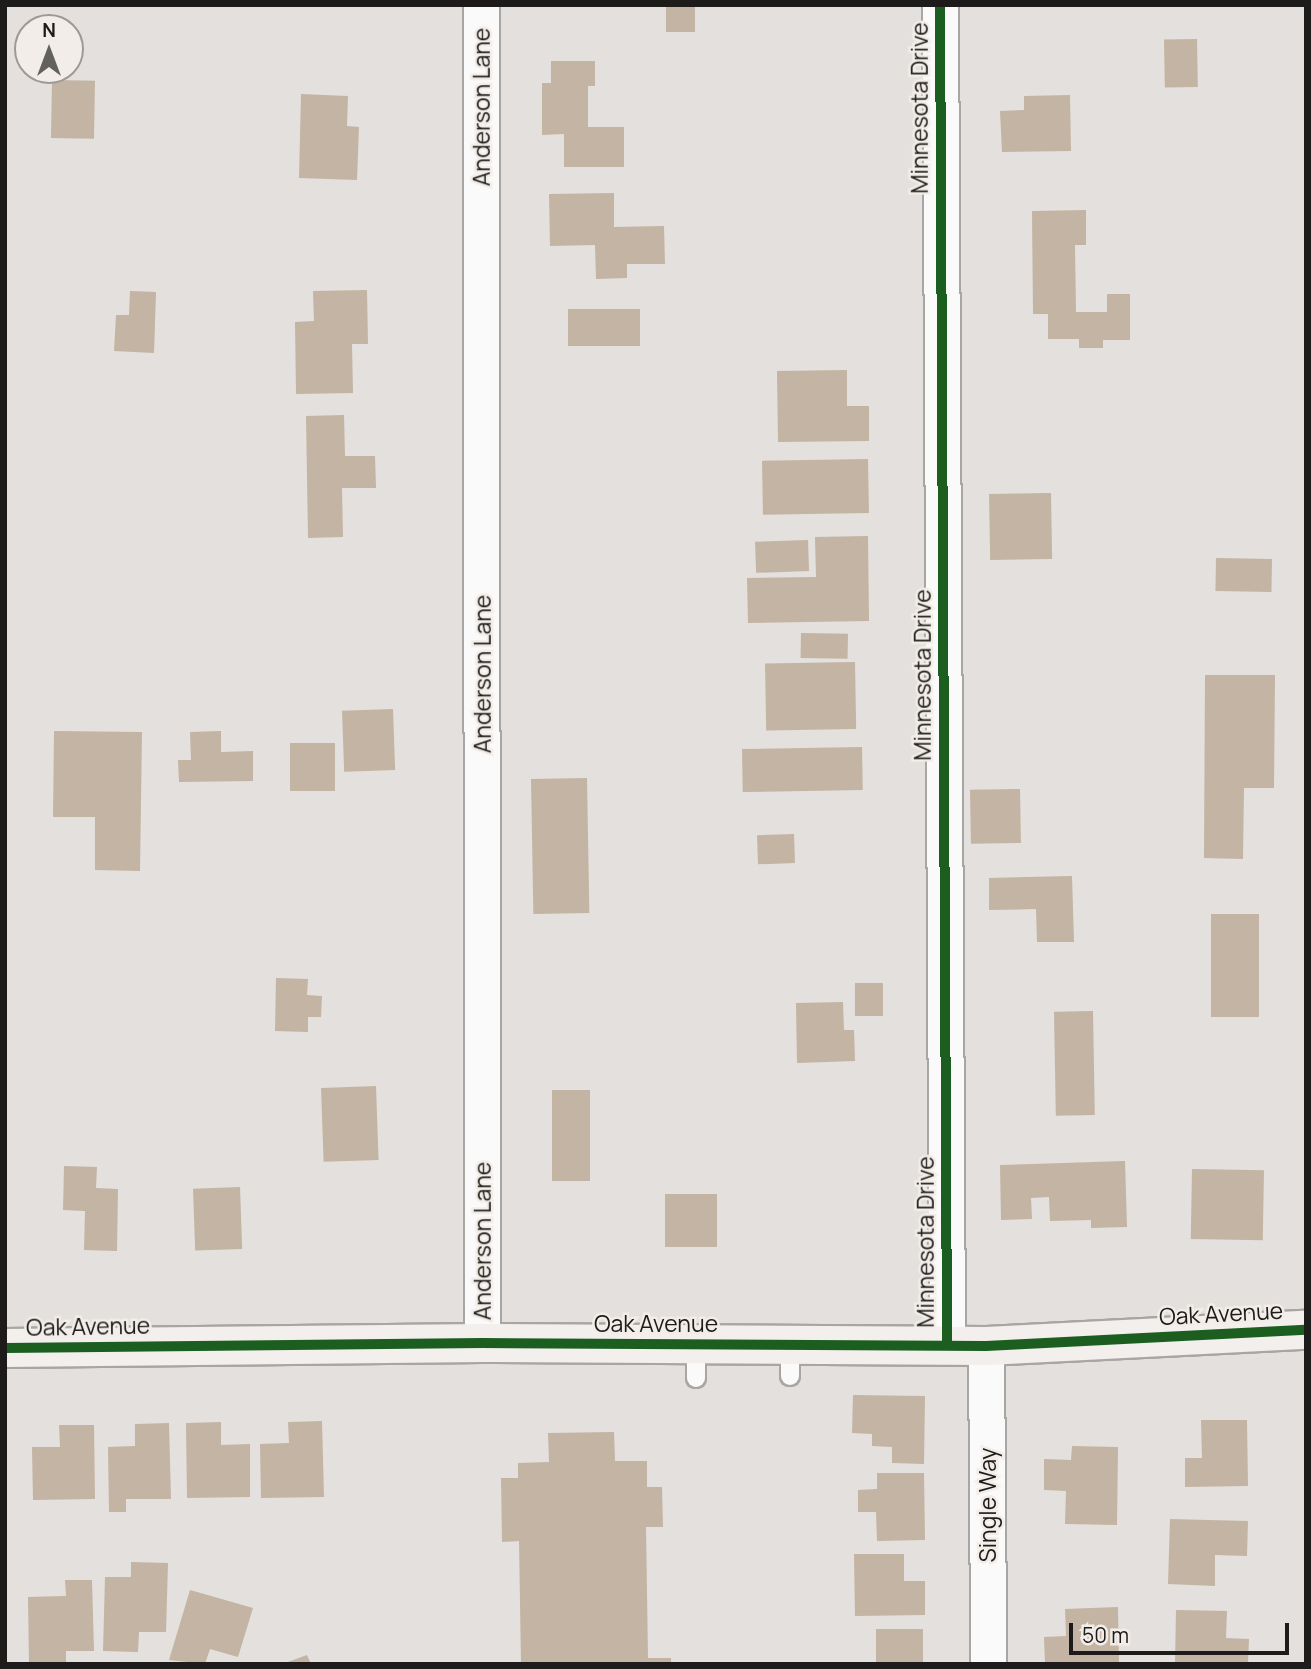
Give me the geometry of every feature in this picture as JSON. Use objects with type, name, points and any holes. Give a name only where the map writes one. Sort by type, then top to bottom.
[{"type":"main road","name":"Oak Avenue","points":[[5,1348],[482,1343],[696,1361],[790,1360],[947,1345],[986,1346],[1306,1330]]},
{"type":"street","name":"Anderson Lane","points":[[481,5],[482,1343]]},
{"type":"street","name":"Minnesota Drive","points":[[940,5],[947,1345]]},
{"type":"street","name":"Single Way","points":[[986,1346],[988,1664]]},
{"type":"building","points":[[666,5],[695,5],[695,32],[666,32]]},
{"type":"building","points":[[1197,39],[1198,87],[1165,88],[1164,40]]},
{"type":"building","points":[[551,61],[595,61],[595,86],[588,86],[588,127],[624,127],[624,167],[564,167],[564,134],[542,135],[542,83],[551,83]]},
{"type":"building","points":[[84,81],[95,81],[94,139],[51,138],[52,84],[84,84]]},
{"type":"building","points":[[301,94],[348,96],[347,126],[359,127],[357,180],[299,178]]},
{"type":"building","points":[[1070,95],[1071,151],[1002,152],[1000,111],[1024,110],[1024,96]]},
{"type":"building","points":[[614,193],[614,227],[664,226],[665,264],[627,264],[627,278],[596,279],[595,245],[550,246],[549,194]]},
{"type":"building","points":[[1086,210],[1086,245],[1075,245],[1076,312],[1107,312],[1107,294],[1130,294],[1130,340],[1103,340],[1103,348],[1079,348],[1079,339],[1048,339],[1048,314],[1033,314],[1032,211]]},
{"type":"building","points":[[367,290],[368,344],[352,344],[353,393],[296,394],[295,322],[314,321],[313,291]]},
{"type":"building","points":[[130,291],[156,292],[154,353],[114,351],[116,315],[129,315]]},
{"type":"building","points":[[568,309],[640,309],[640,346],[568,346]]},
{"type":"building","points":[[847,370],[847,406],[869,406],[869,441],[778,442],[777,371]]},
{"type":"building","points":[[344,415],[345,456],[375,456],[376,488],[342,488],[343,537],[308,538],[306,416]]},
{"type":"building","points":[[868,459],[869,513],[763,515],[762,461]]},
{"type":"building","points":[[1051,493],[1052,559],[990,560],[989,494]]},
{"type":"building","points":[[868,536],[869,621],[748,623],[747,578],[816,577],[815,537]]},
{"type":"building","points":[[808,540],[809,571],[756,573],[755,542]]},
{"type":"building","points":[[1216,558],[1272,559],[1271,592],[1215,591]]},
{"type":"building","points":[[801,633],[848,634],[848,659],[801,658]]},
{"type":"building","points":[[855,662],[856,729],[766,731],[765,664]]},
{"type":"building","points":[[1205,675],[1275,675],[1274,788],[1244,788],[1243,859],[1204,858]]},
{"type":"building","points":[[393,709],[395,770],[344,772],[342,711]]},
{"type":"building","points":[[54,731],[142,732],[140,871],[95,870],[95,817],[53,817]]},
{"type":"building","points":[[221,731],[221,752],[253,751],[253,781],[179,782],[178,760],[191,760],[190,732]]},
{"type":"building","points":[[290,743],[335,743],[335,791],[290,791]]},
{"type":"building","points":[[862,747],[863,790],[743,792],[742,749]]},
{"type":"building","points":[[587,778],[589,913],[533,914],[531,779]]},
{"type":"building","points":[[1020,789],[1021,843],[971,844],[970,790]]},
{"type":"building","points":[[794,834],[795,863],[758,864],[757,835]]},
{"type":"building","points":[[1072,876],[1074,942],[1037,942],[1036,909],[989,910],[989,878]]},
{"type":"building","points":[[1211,914],[1259,914],[1259,1017],[1211,1017]]},
{"type":"building","points":[[276,978],[308,979],[307,995],[322,996],[321,1017],[308,1017],[308,1032],[275,1031]]},
{"type":"building","points":[[855,983],[883,983],[883,1016],[855,1016]]},
{"type":"building","points":[[843,1002],[844,1030],[854,1030],[855,1061],[797,1063],[796,1003]]},
{"type":"building","points":[[1093,1011],[1095,1115],[1056,1116],[1054,1012]]},
{"type":"building","points":[[376,1086],[379,1160],[324,1162],[321,1088]]},
{"type":"building","points":[[552,1090],[590,1090],[590,1181],[552,1181]]},
{"type":"building","points":[[1125,1161],[1127,1227],[1091,1228],[1091,1220],[1050,1221],[1049,1197],[1031,1198],[1032,1219],[1001,1220],[1000,1165]]},
{"type":"building","points":[[64,1166],[97,1167],[96,1188],[118,1189],[117,1251],[84,1250],[85,1211],[63,1210]]},
{"type":"building","points":[[1192,1169],[1264,1170],[1263,1240],[1191,1239]]},
{"type":"building","points":[[240,1187],[242,1249],[195,1251],[193,1189]]},
{"type":"building","points":[[665,1194],[717,1194],[717,1247],[665,1247]]},
{"type":"building","points":[[853,1395],[925,1396],[924,1464],[892,1463],[892,1447],[872,1446],[872,1434],[852,1433]]},
{"type":"building","points":[[1201,1420],[1247,1420],[1248,1486],[1185,1487],[1185,1458],[1202,1458]]},
{"type":"building","points":[[322,1421],[324,1497],[261,1498],[260,1444],[289,1443],[288,1422]]},
{"type":"building","points":[[221,1422],[221,1445],[250,1444],[250,1497],[187,1498],[186,1423]]},
{"type":"building","points":[[169,1423],[171,1499],[126,1499],[126,1512],[109,1512],[108,1447],[135,1446],[135,1424]]},
{"type":"building","points":[[59,1425],[94,1425],[95,1499],[33,1500],[32,1447],[60,1447]]},
{"type":"building","points":[[614,1432],[615,1461],[647,1461],[647,1487],[662,1487],[663,1527],[646,1527],[648,1658],[671,1658],[671,1664],[521,1664],[519,1541],[502,1542],[501,1478],[518,1478],[518,1463],[549,1462],[548,1433]]},
{"type":"building","points":[[1072,1446],[1118,1447],[1117,1525],[1065,1524],[1066,1491],[1044,1490],[1044,1459],[1071,1460]]},
{"type":"building","points":[[877,1473],[924,1473],[925,1540],[877,1541],[876,1512],[858,1512],[858,1490],[877,1489]]},
{"type":"building","points":[[1170,1519],[1248,1521],[1247,1556],[1215,1555],[1215,1586],[1168,1584]]},
{"type":"building","points":[[854,1554],[904,1554],[904,1581],[925,1581],[925,1615],[855,1616]]},
{"type":"building","points":[[131,1562],[168,1563],[166,1632],[139,1632],[138,1652],[103,1651],[105,1577],[131,1577]]},
{"type":"building","points":[[65,1580],[92,1580],[94,1651],[66,1651],[66,1664],[29,1664],[28,1597],[66,1596]]},
{"type":"building","points":[[190,1590],[253,1608],[238,1657],[210,1649],[205,1664],[169,1660]]},
{"type":"building","points":[[1118,1607],[1119,1664],[1045,1664],[1044,1637],[1066,1636],[1065,1609]]},
{"type":"building","points":[[1176,1610],[1227,1611],[1226,1638],[1249,1639],[1248,1664],[1175,1664]]},
{"type":"building","points":[[876,1629],[923,1629],[923,1664],[876,1664]]},
{"type":"building","points":[[307,1655],[311,1664],[285,1664],[285,1663]]},
{"type":"cycle path","points":[[940,5],[947,1345]]},
{"type":"cycle path","points":[[5,1348],[482,1343],[986,1346],[1306,1330]]}]
